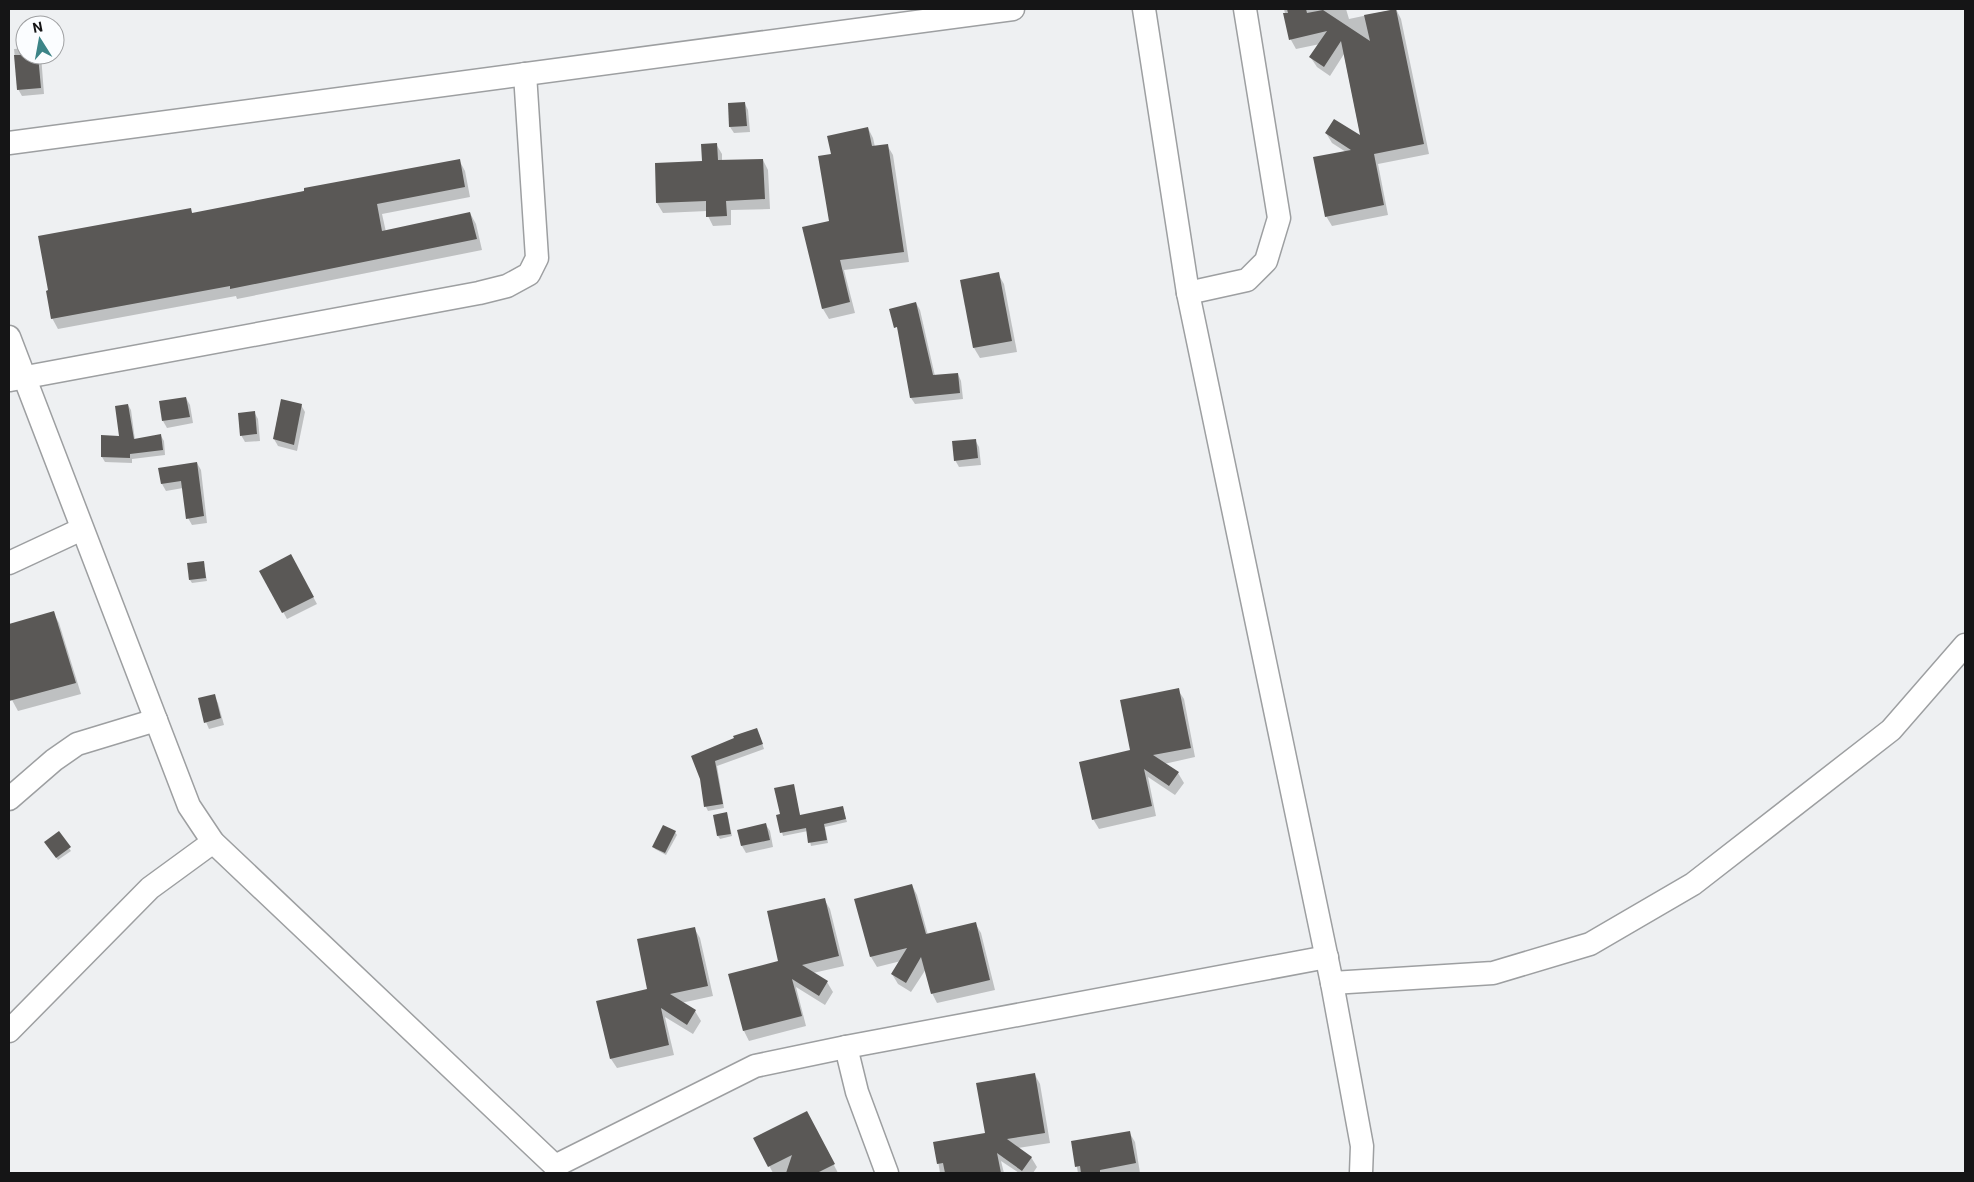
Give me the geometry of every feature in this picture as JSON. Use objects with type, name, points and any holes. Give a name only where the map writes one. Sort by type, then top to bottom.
[{"type":"street","points":[[9,143],[1013,9]]},
{"type":"street","points":[[1144,9],[1188,292],[1327,957],[1362,1146],[1361,1173]]},
{"type":"street","points":[[1188,292],[1247,280],[1266,261],[1279,218],[1245,9]]},
{"type":"street","points":[[16,379],[480,293],[507,286],[530,274],[537,258],[525,74]]},
{"type":"street","points":[[9,337],[16,379],[82,528],[189,806],[213,842],[559,1170],[755,1066],[846,1046],[1327,957]]},
{"type":"street","points":[[9,563],[82,528]]},
{"type":"street","points":[[1332,983],[1493,973],[1590,944],[1693,884],[1891,730],[1965,645]]},
{"type":"street","points":[[9,799],[54,760],[76,744],[156,720]]},
{"type":"street","points":[[9,1031],[150,888],[213,842]]},
{"type":"street","points":[[846,1046],[857,1092],[887,1173]]},
{"type":"building","points":[[1287,9],[1306,9],[1307,13],[1323,10],[1370,41],[1364,15],[1396,9],[1424,144],[1374,154],[1384,205],[1325,217],[1313,157],[1351,150],[1325,133],[1334,119],[1360,135],[1341,41],[1324,67],[1309,57],[1327,31],[1289,40],[1283,13],[1288,13]]},
{"type":"building","points":[[14,55],[15,65],[39,65],[41,88],[17,90]]},
{"type":"building","points":[[745,102],[747,126],[729,127],[728,103]]},
{"type":"building","points":[[868,127],[872,146],[888,144],[904,252],[840,260],[850,302],[822,309],[802,227],[829,221],[818,156],[831,154],[827,136]]},
{"type":"building","points":[[717,143],[718,160],[763,159],[765,199],[726,201],[727,216],[706,217],[706,201],[656,203],[655,163],[702,161],[701,144]]},
{"type":"building","points":[[460,159],[465,187],[377,204],[382,231],[470,212],[477,239],[230,289],[230,286],[51,319],[46,291],[48,290],[38,236],[191,208],[192,213],[304,191],[304,188]]},
{"type":"building","points":[[999,272],[1012,341],[973,348],[960,280]]},
{"type":"building","points":[[916,302],[933,375],[958,373],[960,393],[910,398],[897,327],[894,328],[889,309]]},
{"type":"building","points":[[186,397],[190,417],[162,421],[159,401]]},
{"type":"building","points":[[281,399],[302,404],[294,445],[273,439]]},
{"type":"building","points":[[128,404],[134,439],[161,434],[163,450],[130,454],[130,458],[101,457],[101,435],[119,436],[115,406]]},
{"type":"building","points":[[255,411],[257,434],[240,436],[238,413]]},
{"type":"building","points":[[976,439],[978,458],[954,461],[952,441]]},
{"type":"building","points":[[197,462],[204,516],[186,519],[181,481],[161,484],[158,468]]},
{"type":"building","points":[[291,554],[314,597],[282,613],[259,571]]},
{"type":"building","points":[[204,561],[206,578],[189,580],[187,563]]},
{"type":"building","points":[[54,611],[76,683],[9,701],[9,624]]},
{"type":"building","points":[[1179,688],[1191,748],[1153,755],[1179,772],[1169,786],[1144,769],[1152,806],[1092,820],[1079,762],[1130,750],[1120,700]]},
{"type":"building","points":[[215,694],[221,718],[204,723],[198,698]]},
{"type":"building","points":[[757,728],[763,744],[715,761],[723,804],[704,807],[700,779],[691,756],[734,738],[733,736]]},
{"type":"building","points":[[794,784],[800,815],[843,806],[846,819],[824,824],[827,840],[808,843],[806,828],[780,833],[776,815],[780,814],[774,788]]},
{"type":"building","points":[[727,812],[731,834],[717,836],[713,815]]},
{"type":"building","points":[[766,823],[770,840],[741,846],[737,830]]},
{"type":"building","points":[[663,825],[676,831],[665,853],[652,847]]},
{"type":"building","points":[[59,831],[71,847],[56,858],[44,842]]},
{"type":"building","points":[[912,884],[926,934],[976,922],[990,980],[931,994],[921,957],[906,983],[891,974],[907,948],[870,957],[854,899]]},
{"type":"building","points":[[825,898],[839,956],[802,965],[828,981],[819,996],[792,979],[802,1016],[743,1031],[728,974],[778,961],[767,911]]},
{"type":"building","points":[[695,927],[708,986],[670,994],[696,1010],[687,1025],[661,1008],[669,1045],[610,1059],[596,1001],[647,989],[637,939]]},
{"type":"building","points":[[1035,1073],[1045,1133],[1007,1139],[1032,1157],[1022,1171],[997,1153],[1001,1173],[945,1173],[943,1163],[937,1164],[933,1142],[985,1133],[976,1083]]},
{"type":"building","points":[[807,1111],[835,1164],[817,1173],[786,1173],[792,1155],[768,1167],[753,1138]]},
{"type":"building","points":[[1130,1131],[1136,1163],[1100,1170],[1100,1173],[1081,1173],[1080,1166],[1075,1167],[1071,1141]]}]
